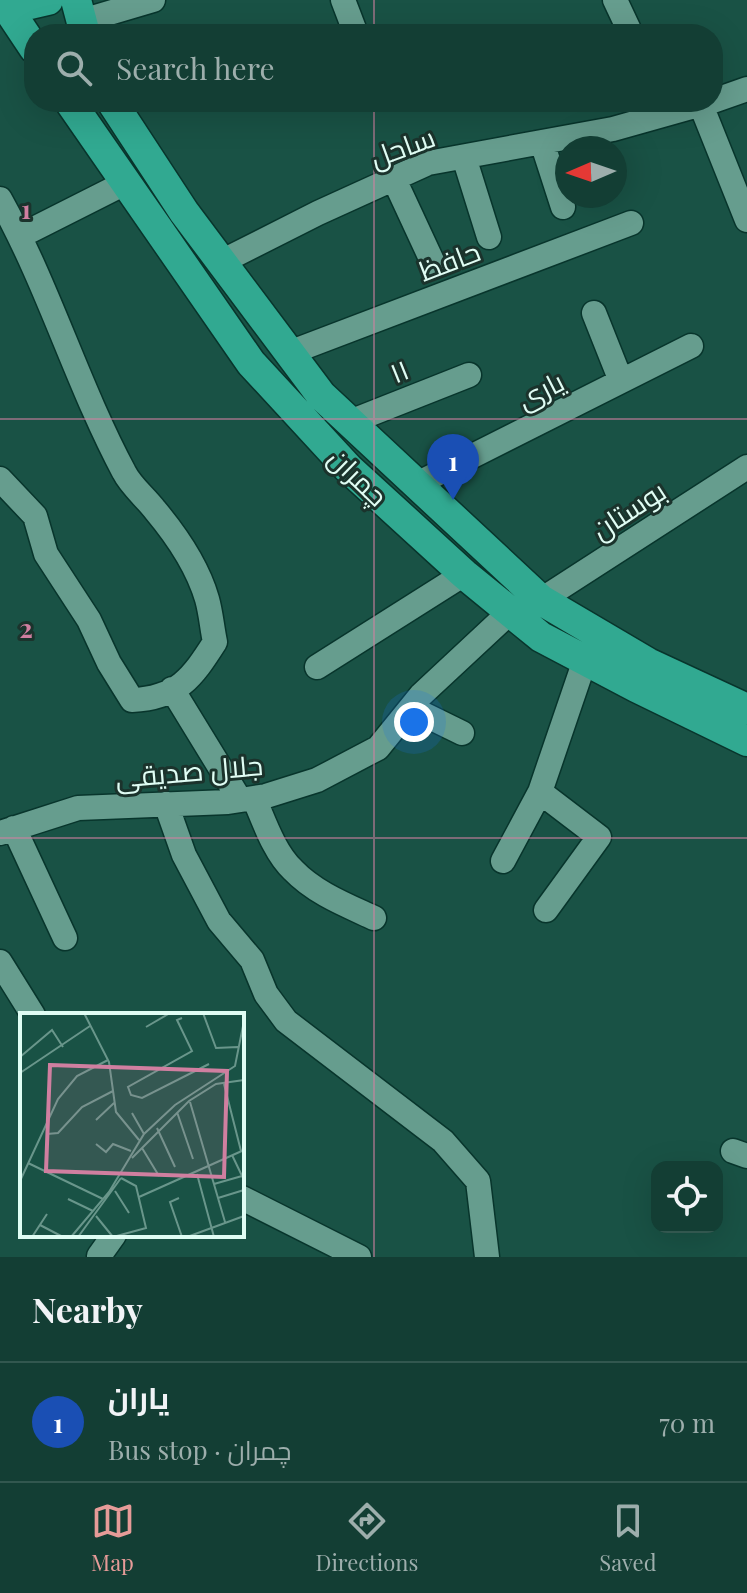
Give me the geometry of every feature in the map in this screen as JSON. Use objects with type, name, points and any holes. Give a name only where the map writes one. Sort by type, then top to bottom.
[{"type":"main road","points":[[2,2],[22,6],[48,0]]},
{"type":"main road","points":[[2,2],[24,34]]},
{"type":"main road","name":"چمران","points":[[77,112],[251,363],[348,468],[464,574],[541,637],[747,741]]},
{"type":"main road","name":"چمران","points":[[119,112],[184,212],[321,395],[541,600],[648,663],[747,709]]},
{"type":"street","points":[[81,18],[153,0]]},
{"type":"street","points":[[343,0],[352,24]]},
{"type":"street","points":[[615,0],[626,24]]},
{"type":"street","name":"ساحل","points":[[723,96],[747,89]]},
{"type":"street","name":"ساحل","points":[[221,262],[428,163],[613,129],[671,112]]},
{"type":"street","points":[[709,112],[741,188],[747,220]]},
{"type":"street","points":[[542,142],[555,182]]},
{"type":"street","points":[[464,157],[489,237]]},
{"type":"street","points":[[394,179],[433,263]]},
{"type":"street","points":[[20,236],[125,183]]},
{"type":"street","points":[[0,200],[48,295],[100,425],[126,476],[157,511],[183,548],[207,599],[215,642],[192,678],[155,699],[132,700],[109,663],[89,620],[46,554],[35,516],[0,479]]},
{"type":"street","name":"حافظ","points":[[289,353],[631,223]]},
{"type":"street","points":[[594,313],[621,381]]},
{"type":"street","name":"یاری","points":[[417,484],[691,346]]},
{"type":"street","name":"۱۱","points":[[350,422],[469,375]]},
{"type":"street","name":"بوستان","points":[[541,600],[747,467]]},
{"type":"street","points":[[317,667],[464,574]]},
{"type":"street","name":"جلال صدیقی","points":[[7,830],[78,808],[247,799],[317,780],[378,748],[411,708],[510,612]]},
{"type":"street","points":[[503,861],[540,792],[585,660]]},
{"type":"street","points":[[172,689],[291,869],[324,894],[374,918]]},
{"type":"street","points":[[411,708],[462,733]]},
{"type":"street","points":[[540,792],[599,837],[546,910]]},
{"type":"street","points":[[166,804],[184,855],[219,921],[252,960],[266,994],[286,1021],[443,1141],[478,1181],[487,1257]]},
{"type":"street","points":[[7,830],[65,938]]},
{"type":"street","points":[[0,962],[32,1013]]},
{"type":"street","points":[[244,1199],[359,1257]]},
{"type":"street","points":[[99,1256],[113,1237]]},
{"type":"place","name":"یاران","points":[[453,500]]}]
